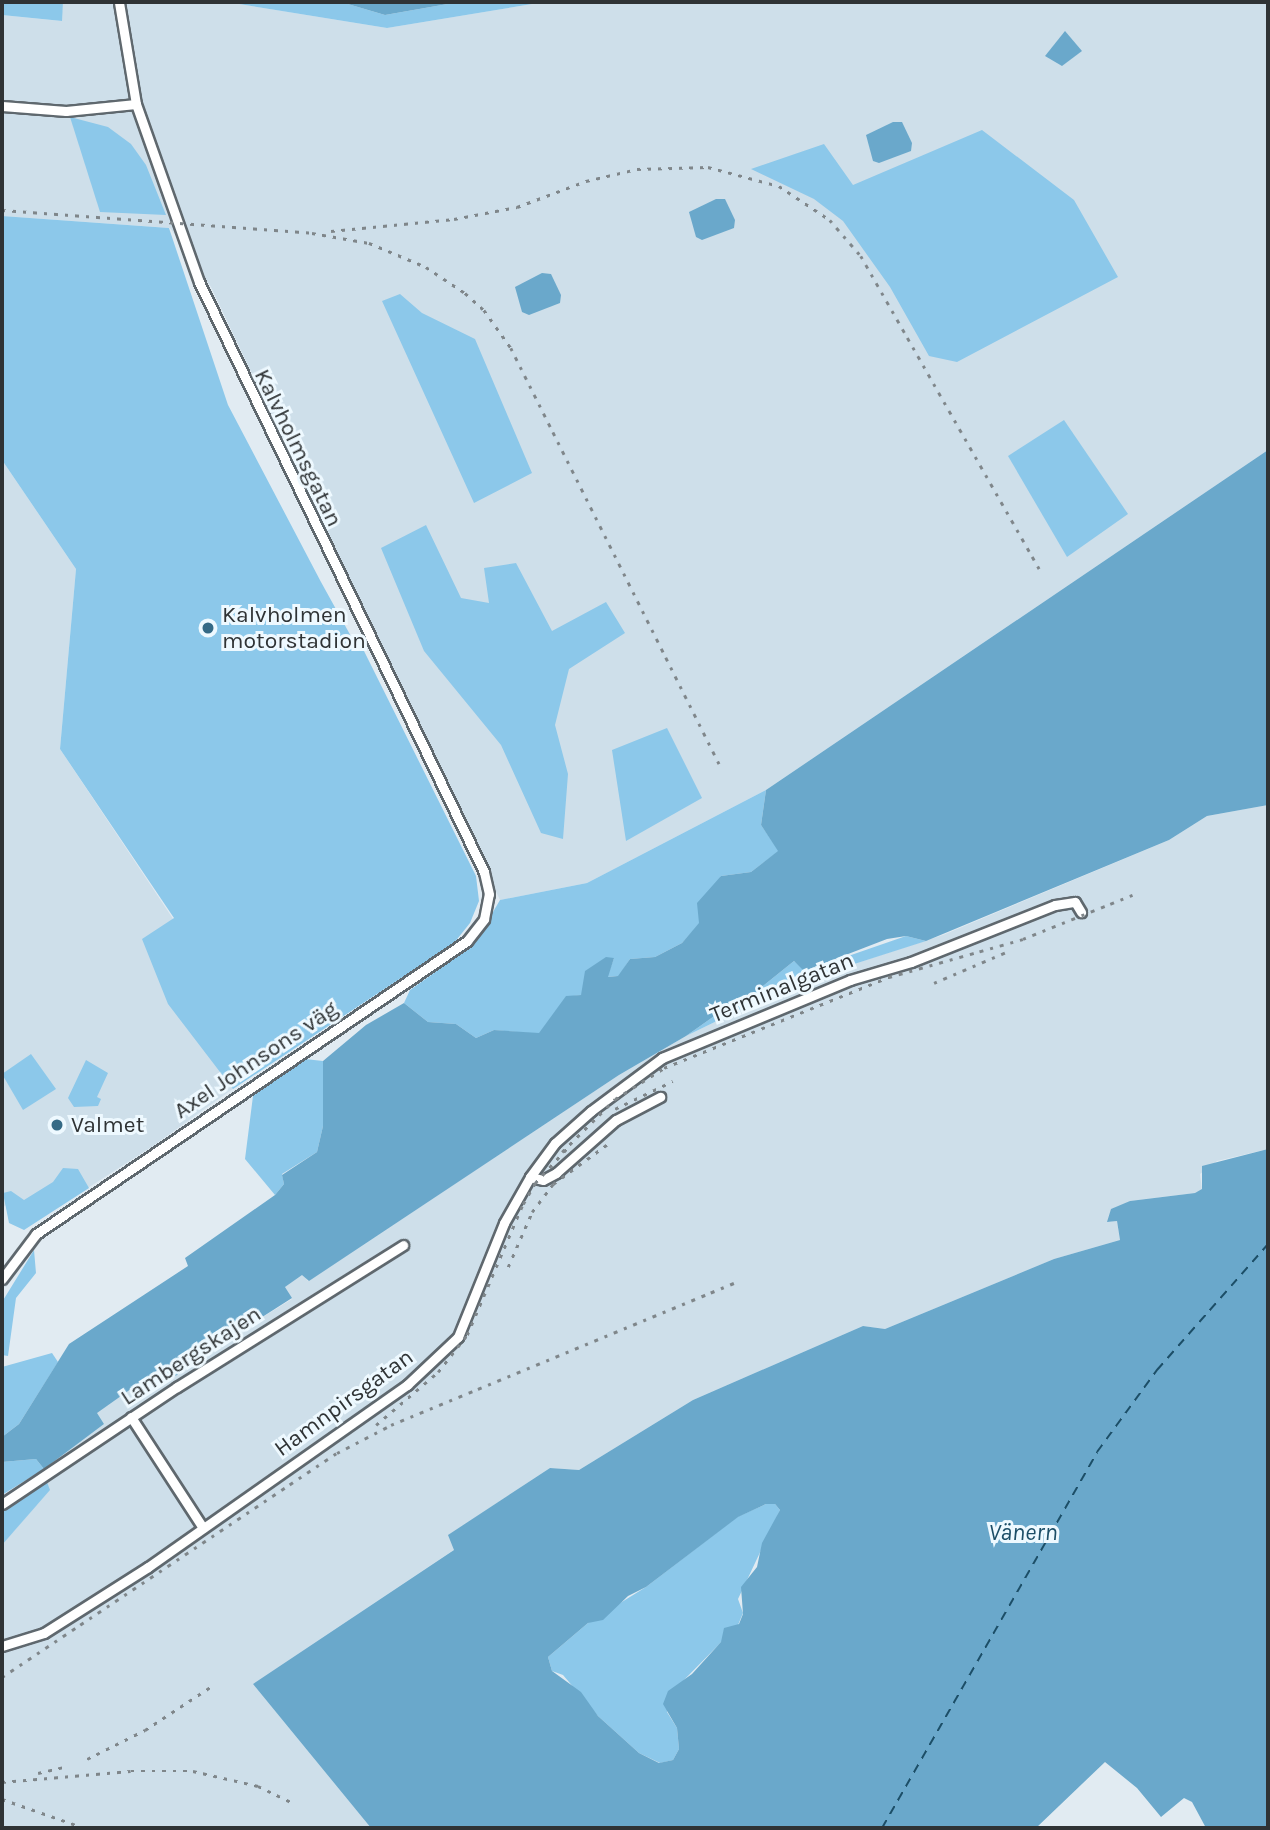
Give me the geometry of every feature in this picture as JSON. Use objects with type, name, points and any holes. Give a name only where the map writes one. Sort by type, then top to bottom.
[{"type":"street","name":"Kalvholmsgatan","points":[[119,2],[136,104],[199,282],[484,872],[489,894]]},
{"type":"street","points":[[2,106],[66,111],[136,104]]},
{"type":"street","name":"Axel Johnsons väg","points":[[2,1279],[36,1234],[467,941],[484,919],[489,894]]},
{"type":"street","name":"Terminalgatan","points":[[530,1177],[555,1143],[591,1111],[662,1058],[850,979],[911,962],[1055,905],[1075,902],[1081,912]]},
{"type":"street","points":[[530,1177],[543,1180],[556,1173],[616,1120],[660,1097]]},
{"type":"street","name":"Hamnpirsgatan","points":[[2,1646],[44,1633],[203,1528],[407,1385],[458,1337],[504,1223],[530,1177]]},
{"type":"street","name":"Lambergskajen","points":[[2,1504],[131,1417],[403,1245]]},
{"type":"street","points":[[131,1417],[203,1528]]},
{"type":"shaded area","points":[[2,2],[63,2],[62,21],[2,15]]},
{"type":"shaded area","points":[[63,2],[227,2],[387,28],[544,2],[1268,2],[1268,450],[766,790],[587,883],[500,900],[211,287],[170,228],[2,216],[2,15],[61,21]]},
{"type":"shaded area","points":[[227,2],[341,2],[385,15],[459,2],[544,2],[387,28]]},
{"type":"shaded area","points":[[70,117],[108,127],[131,144],[146,165],[166,215],[100,212]]},
{"type":"shaded area","points":[[982,130],[1074,200],[1118,277],[957,362],[929,356],[890,287],[843,221],[814,199],[751,169],[824,144],[853,185]]},
{"type":"shaded area","name":"Kalvholmen motorstadion","points":[[2,216],[169,228],[228,405],[358,649],[364,651],[476,876],[479,901],[470,923],[454,943],[233,1089],[168,1004],[142,939],[174,918],[60,749],[76,569],[2,460]]},
{"type":"shaded area","points":[[400,294],[422,313],[475,339],[532,473],[474,503],[382,301]]},
{"type":"shaded area","points":[[1064,420],[1128,514],[1067,557],[1008,456]]},
{"type":"shaded area","points":[[2,460],[76,569],[60,749],[269,1063],[153,1146],[24,1229],[6,1205],[2,1208]]},
{"type":"shaded area","points":[[426,525],[461,598],[489,603],[484,568],[516,563],[552,631],[606,602],[625,633],[569,669],[555,725],[568,774],[563,839],[541,833],[501,745],[424,651],[381,548]]},
{"type":"shaded area","points":[[667,728],[702,798],[626,841],[612,750]]},
{"type":"shaded area","points":[[766,790],[761,825],[779,851],[751,872],[721,876],[700,923],[682,943],[655,957],[630,959],[619,976],[607,977],[614,958],[581,995],[566,997],[539,1034],[494,1030],[476,1038],[456,1024],[428,1022],[404,1003],[410,990],[458,956],[480,934],[500,900],[587,883]]},
{"type":"shaded area","points":[[1268,805],[1268,1149],[1217,1161],[1200,1174],[1202,1190],[1195,1193],[1130,1201],[1108,1222],[1117,1221],[1120,1240],[1054,1259],[885,1329],[863,1326],[693,1400],[579,1470],[550,1468],[449,1535],[455,1549],[253,1684],[371,1828],[2,1828],[2,1545],[49,1490],[44,1469],[104,1424],[96,1413],[163,1367],[171,1378],[209,1353],[201,1341],[222,1327],[229,1338],[292,1299],[285,1287],[302,1274],[308,1281],[619,1075],[686,1036],[795,983],[943,935],[1169,840],[1207,816]]},
{"type":"shaded area","points":[[906,936],[926,941],[795,983],[686,1036],[737,1000],[748,998],[794,961],[805,971]]},
{"type":"shaded area","points":[[31,1054],[56,1089],[23,1110],[2,1074]]},
{"type":"shaded area","points":[[305,1059],[323,1061],[323,1126],[317,1152],[282,1174],[284,1184],[275,1195],[245,1159],[253,1096]]},
{"type":"shaded area","points":[[86,1060],[108,1073],[97,1097],[101,1099],[98,1106],[74,1107],[68,1098]]},
{"type":"shaded area","points":[[63,1168],[78,1169],[89,1188],[24,1230],[9,1223],[3,1193],[11,1191],[24,1200],[53,1182]]},
{"type":"shaded area","points":[[34,1250],[36,1273],[16,1298],[8,1356],[2,1355],[2,1302]]},
{"type":"shaded area","points":[[52,1353],[58,1362],[19,1424],[2,1437],[2,1367]]},
{"type":"shaded area","points":[[36,1459],[44,1469],[2,1495],[2,1462]]},
{"type":"shaded area","points":[[47,1482],[50,1490],[2,1545],[2,1512]]},
{"type":"shaded area","points":[[766,1504],[775,1504],[780,1510],[738,1599],[743,1613],[738,1625],[681,1683],[667,1712],[677,1728],[679,1749],[673,1760],[660,1763],[639,1753],[598,1716],[563,1675],[552,1671],[548,1657],[588,1623],[646,1587],[737,1517]]},
{"type":"water","points":[[341,2],[459,2],[385,15]]},
{"type":"water","points":[[1065,31],[1082,51],[1062,66],[1045,56]]},
{"type":"water","points":[[893,122],[902,122],[912,143],[911,151],[879,163],[873,161],[866,135]]},
{"type":"water","points":[[716,199],[725,199],[735,220],[734,228],[702,240],[696,237],[689,212]]},
{"type":"water","points":[[542,273],[551,274],[561,295],[560,303],[529,315],[522,312],[515,287]]},
{"type":"water","points":[[1268,450],[1268,805],[1207,816],[1169,840],[926,941],[906,936],[887,939],[804,971],[794,961],[748,998],[737,1000],[686,1036],[619,1075],[309,1281],[302,1275],[285,1287],[292,1298],[229,1338],[222,1328],[201,1341],[209,1353],[171,1379],[162,1367],[97,1413],[104,1424],[44,1469],[36,1459],[2,1462],[2,1437],[19,1424],[69,1344],[188,1266],[185,1258],[275,1195],[284,1184],[282,1175],[317,1152],[323,1126],[323,1061],[366,1025],[404,1003],[428,1022],[456,1024],[476,1038],[494,1030],[539,1033],[566,996],[581,995],[585,971],[606,957],[614,958],[608,977],[618,976],[630,959],[655,957],[682,943],[699,923],[697,903],[721,876],[751,872],[778,851],[761,825],[766,790]]},
{"type":"water","name":"Vänern","points":[[1268,1149],[1268,1828],[1206,1828],[1192,1802],[1184,1798],[1161,1817],[1137,1788],[1105,1762],[1036,1828],[371,1828],[253,1684],[454,1550],[448,1535],[550,1468],[579,1470],[693,1400],[863,1326],[885,1329],[1054,1259],[1120,1240],[1117,1221],[1107,1222],[1111,1209],[1130,1201],[1195,1193],[1202,1189],[1202,1166]],"holes":[[[766,1504],[775,1504],[780,1510],[762,1543],[757,1567],[741,1587],[743,1614],[739,1624],[724,1628],[721,1642],[692,1674],[668,1691],[663,1704],[677,1728],[679,1749],[673,1760],[659,1763],[639,1753],[598,1716],[581,1692],[552,1671],[548,1657],[588,1623],[603,1620],[628,1596],[646,1587],[738,1517]]]},
{"type":"ferry route","points":[[882,1828],[1097,1452],[1157,1370],[1268,1244]]},
{"type":"railway","points":[[331,231],[454,219],[517,207],[586,181],[637,169],[708,167],[779,186],[830,220],[861,256],[1041,571]]},
{"type":"railway","points":[[2,210],[312,233],[369,243],[426,267],[465,293],[484,310],[511,348],[720,766]]},
{"type":"railway","points":[[562,1152],[615,1099],[664,1068],[889,977],[1023,939],[1132,895]]},
{"type":"railway","points":[[934,983],[1011,950]]},
{"type":"railway","points":[[615,1109],[673,1081]]},
{"type":"railway","points":[[508,1267],[532,1212],[553,1184],[609,1143]]},
{"type":"railway","points":[[376,1425],[438,1372],[467,1335],[523,1204],[535,1183],[569,1146]]},
{"type":"railway","points":[[2,1677],[337,1453],[391,1425],[734,1283]]},
{"type":"railway","points":[[87,1759],[145,1730],[212,1686]]},
{"type":"railway","points":[[38,1773],[63,1767]]},
{"type":"railway","points":[[2,1782],[131,1771],[193,1771],[258,1786],[291,1802]]},
{"type":"railway","points":[[2,1799],[85,1828]]},
{"type":"place","name":"Kalvholmen motorstadion","points":[[208,628]]},
{"type":"place","name":"Valmet","points":[[57,1125]]}]
